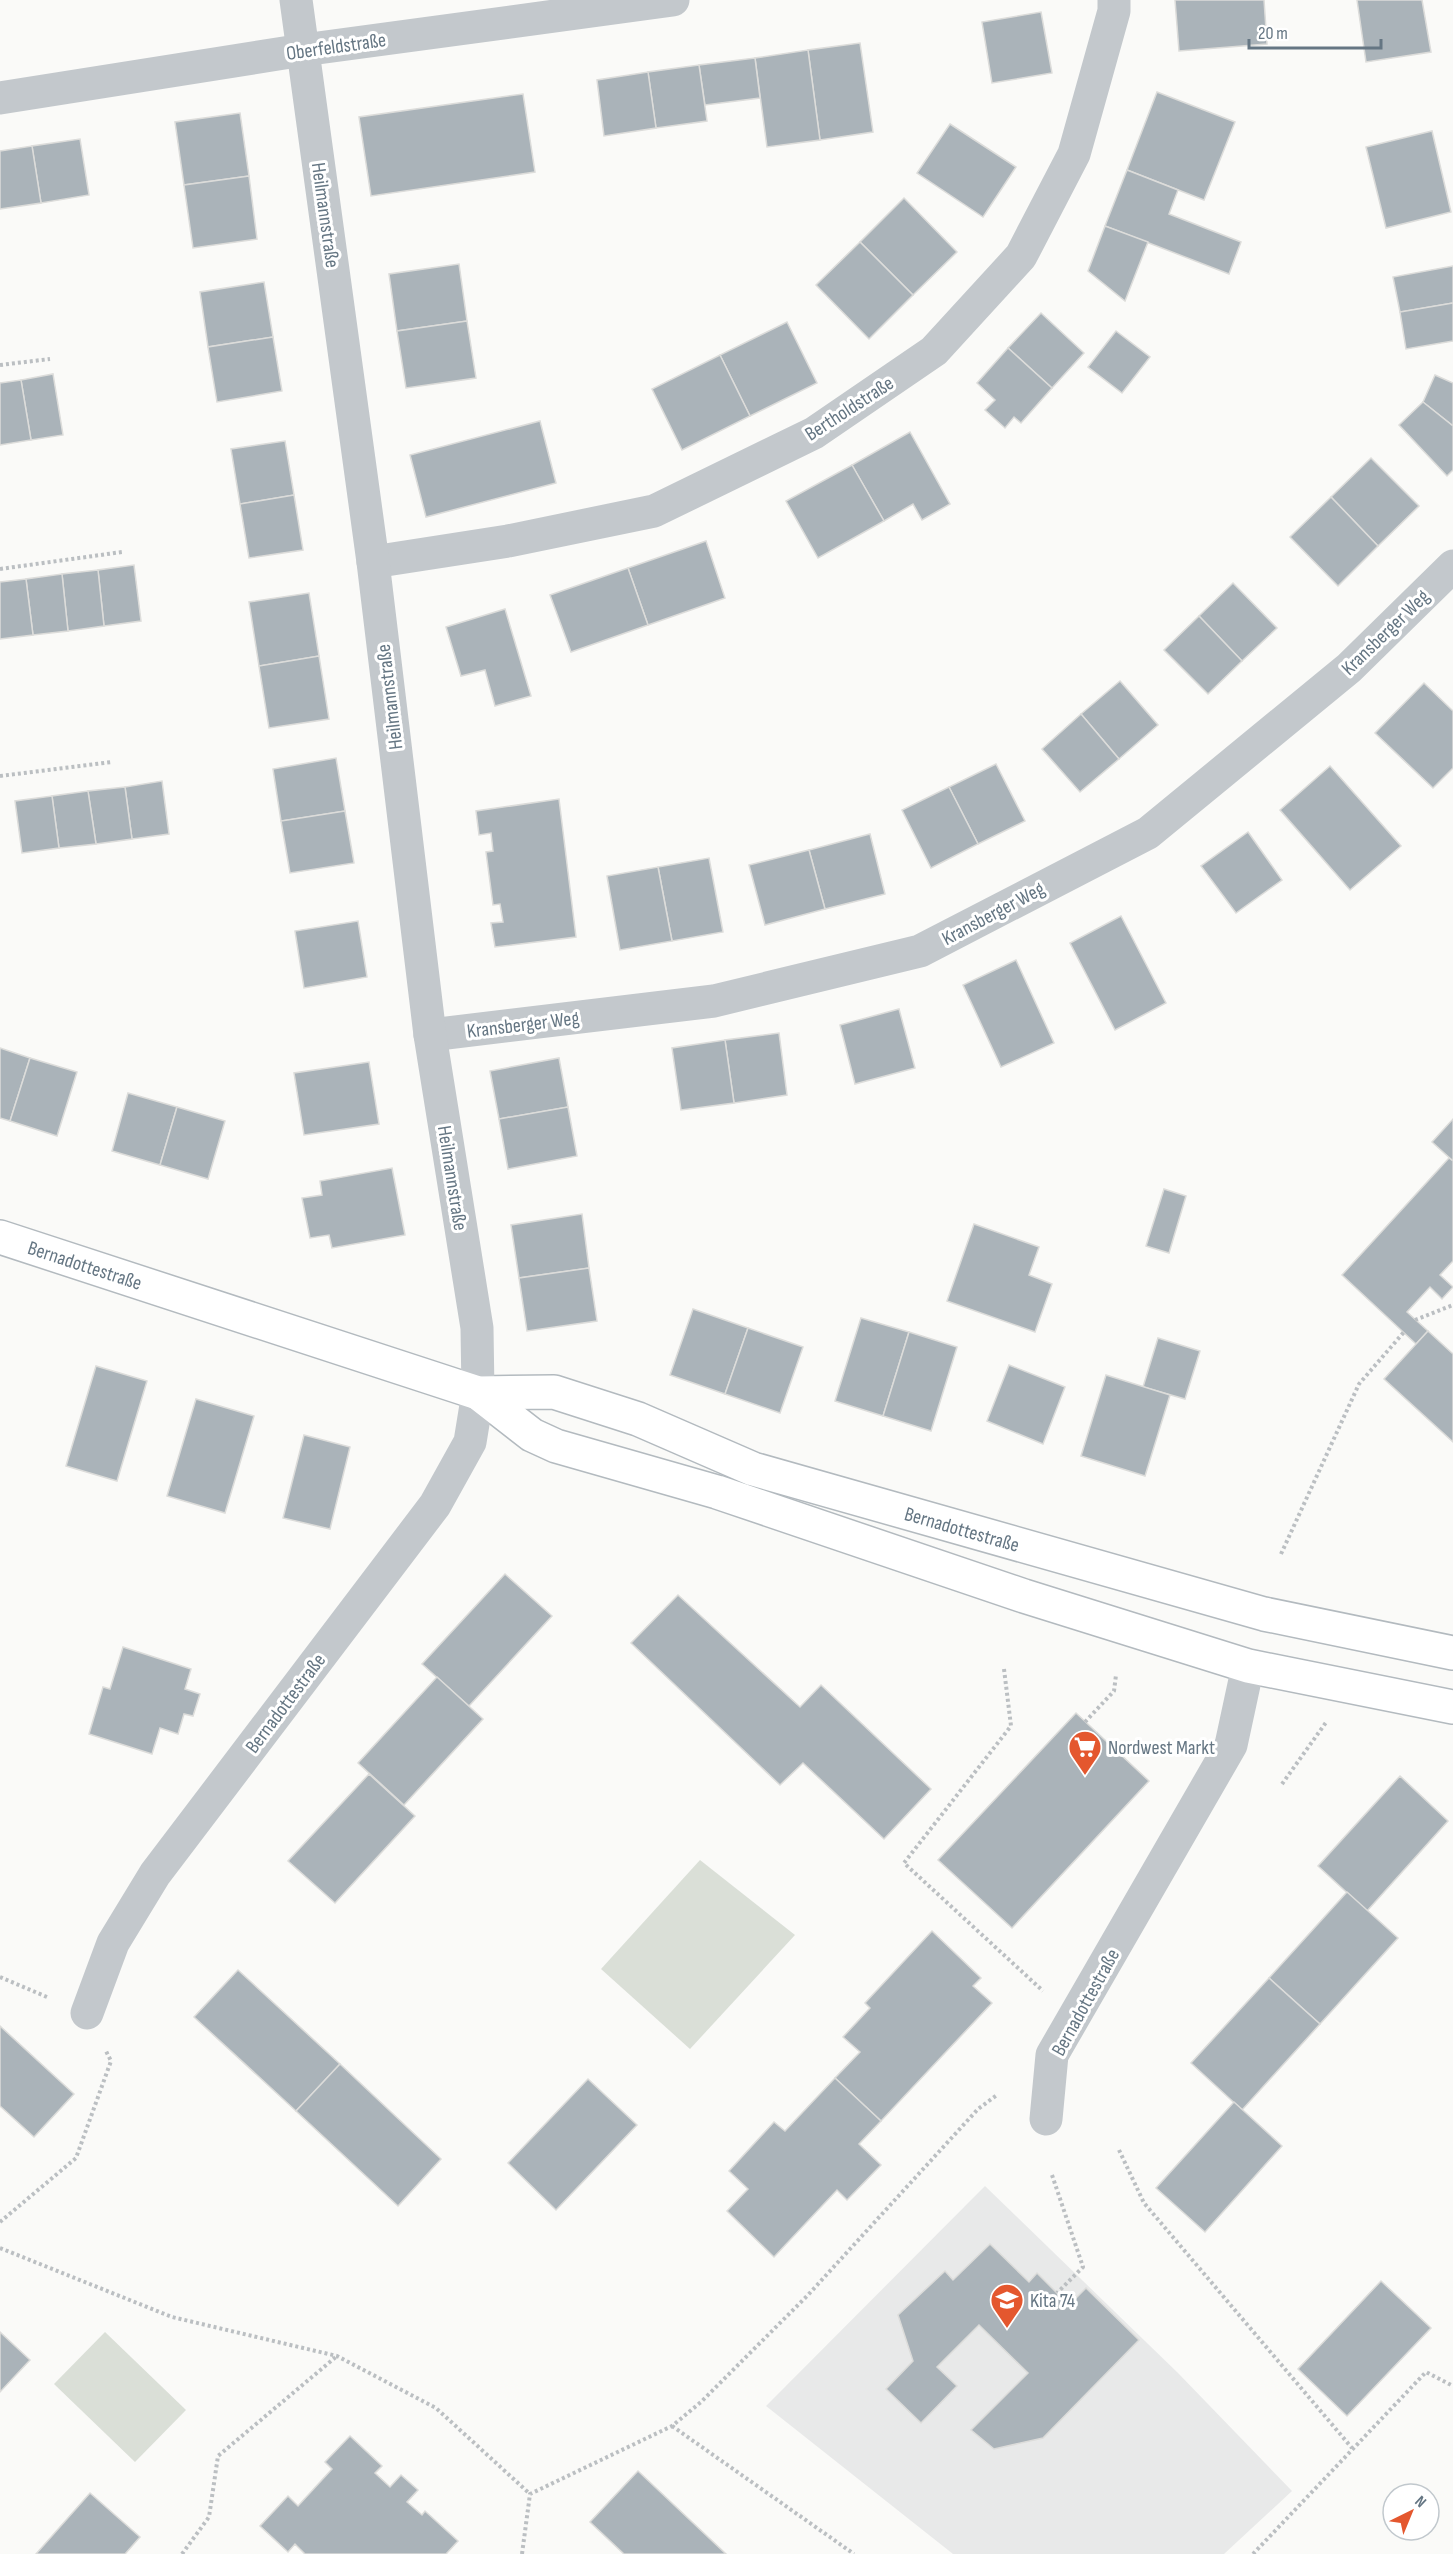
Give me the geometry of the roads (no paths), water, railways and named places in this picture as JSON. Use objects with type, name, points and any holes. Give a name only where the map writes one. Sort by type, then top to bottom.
[{"type":"street","name":"Heilmannstraße","points":[[296,0],[373,562],[430,1035],[477,1328],[478,1393]]},
{"type":"street","name":"Oberfeldstraße","points":[[0,98],[303,50],[673,0]]},
{"type":"street","name":"Bertholdstraße","points":[[373,562],[507,541],[654,510],[814,433],[934,351],[1021,256],[1074,154],[1114,11],[1114,0]]},
{"type":"street","name":"Kransberger Weg","points":[[430,1035],[714,1001],[920,951],[1148,832],[1349,668],[1453,566]]},
{"type":"street","name":"Bernadottestraße","points":[[0,1237],[478,1393],[554,1392],[638,1419],[764,1472],[1264,1614],[1453,1653]]},
{"type":"street","name":"Bernadottestraße","points":[[478,1393],[532,1435],[556,1446],[717,1492],[1024,1596],[1248,1666],[1453,1707]]},
{"type":"street","name":"Bernadottestraße","points":[[87,2013],[113,1943],[155,1874],[435,1505],[470,1442],[478,1393]]},
{"type":"street","name":"Bernadottestraße","points":[[1046,2119],[1052,2055],[1231,1745],[1248,1666]]},
{"type":"place","name":"Nordwest Markt","points":[[1085,1776]]},
{"type":"place","name":"Kita 74","points":[[1007,2329]]}]
